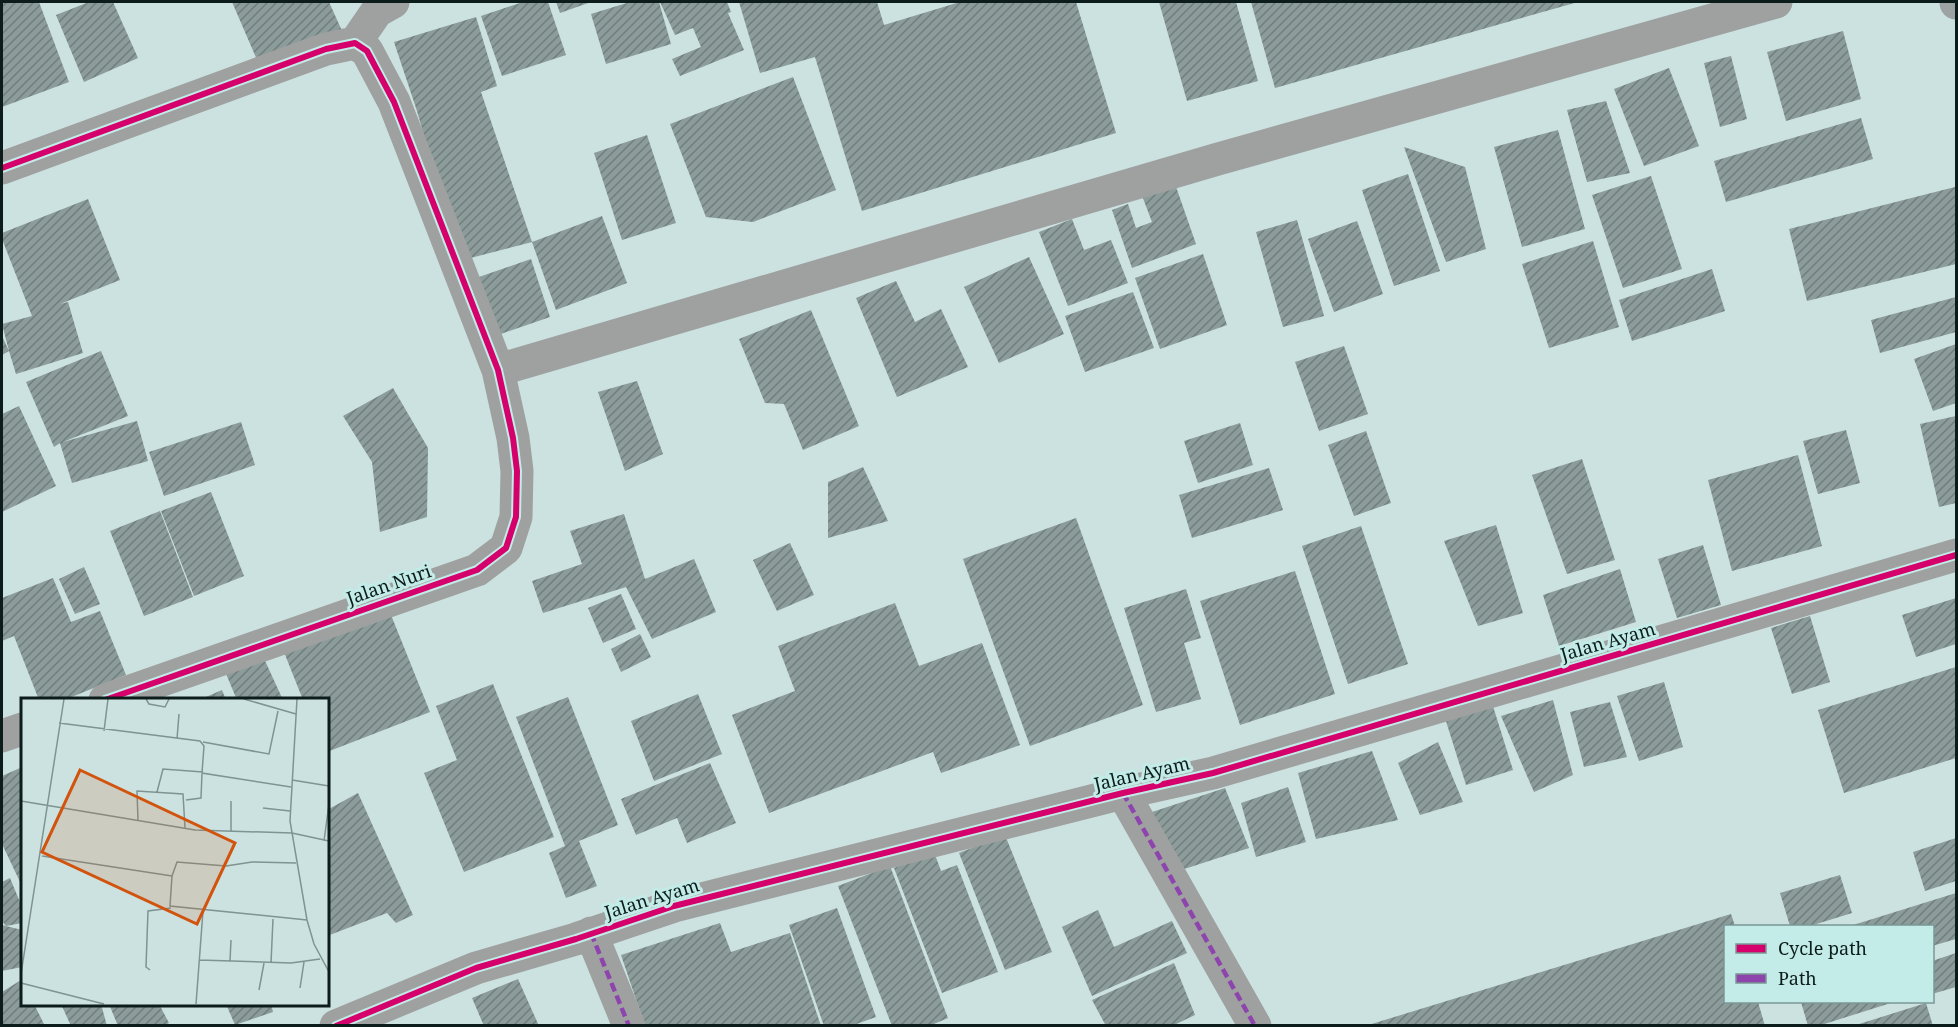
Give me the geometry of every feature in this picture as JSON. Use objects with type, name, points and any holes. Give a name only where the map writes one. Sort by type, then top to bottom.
[{"type":"street","points":[[2,168],[326,49],[356,43],[376,11],[393,2]]},
{"type":"street","points":[[498,370],[1218,159],[1776,2]]},
{"type":"street","name":"Jalan Nuri","points":[[111,698],[477,570],[506,548],[516,517],[517,471],[513,438],[498,370],[394,102],[367,51],[356,43]]},
{"type":"street","name":"Jalan Ayam","points":[[336,1026],[476,968],[674,906],[1123,793],[1213,774],[1956,555]]},
{"type":"street","points":[[2,736],[21,729]]},
{"type":"street","points":[[1123,793],[1255,1026]]},
{"type":"street","points":[[591,933],[629,1026]]},
{"type":"building","points":[[2,2],[39,2],[69,82],[2,107]]},
{"type":"building","points":[[89,2],[113,2],[138,58],[84,82],[56,15]]},
{"type":"building","points":[[232,2],[329,2],[343,33],[261,69]]},
{"type":"building","points":[[523,2],[548,2],[566,55],[502,76],[481,16]]},
{"type":"building","points":[[556,2],[591,2],[560,13]]},
{"type":"building","points":[[630,2],[659,2],[671,44],[606,64],[591,14]]},
{"type":"building","points":[[660,2],[727,2],[731,12],[728,13],[744,50],[680,76],[672,59],[701,47],[693,28],[675,35]]},
{"type":"building","points":[[739,2],[877,2],[884,25],[960,2],[1076,2],[1116,133],[862,211],[815,57],[760,73]]},
{"type":"building","points":[[1159,2],[1236,2],[1258,81],[1187,101]]},
{"type":"building","points":[[1251,2],[1578,2],[1275,88]]},
{"type":"building","points":[[476,17],[497,86],[481,92],[532,242],[459,261],[417,111],[394,42]]},
{"type":"building","points":[[1843,31],[1861,99],[1786,121],[1767,52]]},
{"type":"building","points":[[1731,56],[1747,119],[1720,127],[1704,63]]},
{"type":"building","points":[[1669,68],[1699,146],[1644,166],[1614,89]]},
{"type":"building","points":[[793,77],[836,190],[753,222],[706,217],[670,124]]},
{"type":"building","points":[[1606,101],[1630,173],[1587,182],[1567,110]]},
{"type":"building","points":[[1861,118],[1873,159],[1726,202],[1714,161]]},
{"type":"building","points":[[1558,130],[1585,229],[1522,247],[1494,147]]},
{"type":"building","points":[[647,135],[676,223],[622,240],[594,153]]},
{"type":"building","points":[[1404,147],[1465,167],[1486,249],[1446,262]]},
{"type":"building","points":[[1408,174],[1440,271],[1394,286],[1362,190]]},
{"type":"building","points":[[1651,176],[1682,269],[1623,288],[1592,195]]},
{"type":"building","points":[[1174,181],[1196,244],[1132,268],[1112,210],[1128,204],[1136,228],[1152,222],[1141,193]]},
{"type":"building","points":[[1955,187],[1956,264],[1807,301],[1789,229]]},
{"type":"building","points":[[88,199],[120,280],[60,304],[68,302],[83,353],[16,374],[2,324],[32,316],[2,239],[2,233]]},
{"type":"building","points":[[602,216],[627,283],[556,310],[532,242]]},
{"type":"building","points":[[1072,219],[1084,250],[1111,240],[1128,283],[1068,306],[1039,232]]},
{"type":"building","points":[[1297,220],[1324,316],[1283,327],[1256,232]]},
{"type":"building","points":[[1357,221],[1383,294],[1334,312],[1308,239]]},
{"type":"building","points":[[1593,241],[1619,327],[1549,348],[1522,264]]},
{"type":"building","points":[[1203,254],[1227,325],[1160,349],[1135,278]]},
{"type":"building","points":[[1029,257],[1064,334],[999,363],[964,287]]},
{"type":"building","points":[[531,259],[550,317],[495,336],[476,278]]},
{"type":"building","points":[[1712,269],[1725,311],[1632,341],[1619,300]]},
{"type":"building","points":[[896,281],[915,322],[941,309],[968,367],[897,397],[856,298]]},
{"type":"building","points":[[1133,292],[1154,348],[1085,372],[1065,316]]},
{"type":"building","points":[[1956,297],[1956,332],[1880,353],[1871,320]]},
{"type":"building","points":[[811,310],[859,426],[803,450],[784,404],[765,403],[739,339]]},
{"type":"building","points":[[2,336],[9,351],[2,355]]},
{"type":"building","points":[[1956,344],[1956,403],[1933,411],[1914,359]]},
{"type":"building","points":[[1344,346],[1368,414],[1319,431],[1295,362]]},
{"type":"building","points":[[101,351],[128,416],[63,442],[137,421],[148,461],[72,483],[60,443],[54,447],[26,382]]},
{"type":"building","points":[[637,381],[663,454],[625,471],[598,392]]},
{"type":"building","points":[[393,388],[428,448],[427,517],[380,532],[372,462],[343,416]]},
{"type":"building","points":[[19,406],[56,486],[2,512],[2,414]]},
{"type":"building","points":[[1956,416],[1956,503],[1939,507],[1920,424]]},
{"type":"building","points":[[241,422],[255,465],[164,496],[149,452]]},
{"type":"building","points":[[1240,423],[1253,465],[1198,483],[1184,441]]},
{"type":"building","points":[[1846,430],[1860,483],[1818,494],[1803,441]]},
{"type":"building","points":[[1366,431],[1391,503],[1354,516],[1328,445]]},
{"type":"building","points":[[1798,455],[1822,546],[1732,571],[1708,480]]},
{"type":"building","points":[[1582,459],[1615,560],[1567,574],[1532,475]]},
{"type":"building","points":[[863,467],[888,521],[828,538],[828,482]]},
{"type":"building","points":[[1269,468],[1283,510],[1192,538],[1179,495]]},
{"type":"building","points":[[211,492],[244,576],[194,596],[161,511]]},
{"type":"building","points":[[160,511],[193,597],[144,616],[110,531]]},
{"type":"building","points":[[624,514],[645,579],[694,559],[716,612],[652,639],[626,587],[543,613],[532,581],[582,564],[570,531]]},
{"type":"building","points":[[1076,518],[1143,705],[1030,746],[963,559]]},
{"type":"building","points":[[1496,525],[1523,613],[1478,626],[1444,541]]},
{"type":"building","points":[[1361,526],[1408,664],[1348,684],[1302,546]]},
{"type":"building","points":[[790,543],[814,595],[777,611],[753,560]]},
{"type":"building","points":[[1703,545],[1721,605],[1677,618],[1658,559]]},
{"type":"building","points":[[84,567],[100,604],[75,614],[59,579]]},
{"type":"building","points":[[1620,569],[1636,622],[1559,646],[1543,595]]},
{"type":"building","points":[[1295,571],[1335,694],[1240,725],[1200,601]]},
{"type":"building","points":[[53,578],[71,622],[100,611],[126,675],[69,698],[38,698],[14,636],[2,641],[2,598]]},
{"type":"building","points":[[1186,589],[1201,638],[1184,643],[1201,699],[1156,712],[1124,608]]},
{"type":"building","points":[[621,594],[636,629],[603,643],[588,608]]},
{"type":"building","points":[[1956,598],[1956,644],[1916,657],[1902,615]]},
{"type":"building","points":[[895,603],[919,666],[982,643],[1020,745],[941,773],[933,752],[769,813],[732,715],[795,691],[778,646]]},
{"type":"building","points":[[387,605],[430,712],[328,752],[328,698],[302,698],[282,647]]},
{"type":"building","points":[[1810,616],[1830,682],[1792,694],[1771,628]]},
{"type":"building","points":[[640,634],[651,657],[621,672],[611,649]]},
{"type":"building","points":[[261,652],[282,698],[236,698],[224,669]]},
{"type":"building","points":[[1956,667],[1956,758],[1844,793],[1818,710]]},
{"type":"building","points":[[1664,682],[1683,747],[1639,761],[1617,696]]},
{"type":"building","points":[[493,684],[554,837],[464,872],[424,773],[457,760],[436,706]]},
{"type":"building","points":[[222,690],[225,698],[204,698]]},
{"type":"building","points":[[698,694],[722,754],[654,781],[631,721]]},
{"type":"building","points":[[568,697],[618,825],[579,841],[597,886],[566,898],[549,853],[565,846],[516,717]]},
{"type":"building","points":[[1553,700],[1573,775],[1534,792],[1501,716]]},
{"type":"building","points":[[1610,702],[1627,757],[1584,767],[1570,712]]},
{"type":"building","points":[[1492,703],[1513,770],[1466,785],[1445,718]]},
{"type":"building","points":[[1438,742],[1463,802],[1420,815],[1398,763]]},
{"type":"building","points":[[1372,751],[1398,820],[1316,839],[1298,773]]},
{"type":"building","points":[[710,763],[736,823],[687,843],[677,818],[636,835],[621,799]]},
{"type":"building","points":[[20,768],[21,770],[21,884],[2,844],[2,776]]},
{"type":"building","points":[[1288,787],[1306,842],[1256,857],[1241,803]]},
{"type":"building","points":[[1225,788],[1249,848],[1172,873],[1146,814]]},
{"type":"building","points":[[358,793],[413,915],[396,923],[387,913],[328,936],[328,856],[331,854],[328,846],[328,809]]},
{"type":"building","points":[[1005,835],[1052,952],[1005,970],[959,853]]},
{"type":"building","points":[[1956,838],[1956,881],[1925,891],[1913,852]]},
{"type":"building","points":[[934,852],[941,871],[957,865],[998,972],[942,993],[894,868]]},
{"type":"building","points":[[890,866],[948,1018],[929,1026],[892,1026],[838,886]]},
{"type":"building","points":[[1840,875],[1852,913],[1813,925],[1790,925],[1780,893]]},
{"type":"building","points":[[10,878],[21,905],[21,923],[6,926],[2,921],[2,882]]},
{"type":"building","points":[[1956,893],[1956,939],[1934,945],[1934,925],[1853,925]]},
{"type":"building","points":[[837,908],[876,1017],[851,1026],[824,1026],[789,925]]},
{"type":"building","points":[[1098,910],[1114,947],[1172,921],[1187,953],[1092,996],[1062,927]]},
{"type":"building","points":[[1731,914],[1735,925],[1724,925],[1724,1003],[1758,1003],[1765,1026],[1365,1026]]},
{"type":"building","points":[[720,923],[731,952],[790,933],[821,1026],[645,1026],[621,955]]},
{"type":"building","points":[[2,925],[21,930],[21,967],[2,971]]},
{"type":"building","points":[[1956,953],[1956,987],[1934,993],[1934,960]]},
{"type":"building","points":[[1174,963],[1195,1015],[1172,1026],[1106,1026],[1092,1000]]},
{"type":"building","points":[[518,979],[539,1026],[484,1026],[472,998]]},
{"type":"building","points":[[21,980],[21,1006],[35,1006],[45,1026],[2,1026],[2,992]]},
{"type":"building","points":[[1801,1003],[1891,1003],[1818,1026],[1808,1026]]},
{"type":"building","points":[[1926,1003],[1933,1026],[1856,1026],[1856,1025]]},
{"type":"building","points":[[62,1006],[102,1006],[107,1026],[71,1026]]},
{"type":"building","points":[[110,1006],[160,1006],[169,1023],[163,1026],[118,1026]]},
{"type":"building","points":[[227,1006],[272,1006],[273,1012],[235,1025]]},
{"type":"marked path","points":[[1123,793],[1255,1026]]},
{"type":"marked path","points":[[591,933],[629,1026]]},
{"type":"cycle path","points":[[2,168],[326,49],[355,43],[367,51],[394,102],[498,370],[513,438],[517,471],[516,517],[506,548],[477,570],[111,698]]},
{"type":"cycle path","points":[[336,1026],[476,968],[576,939],[674,906],[1123,793],[1213,773],[1956,555]]}]
